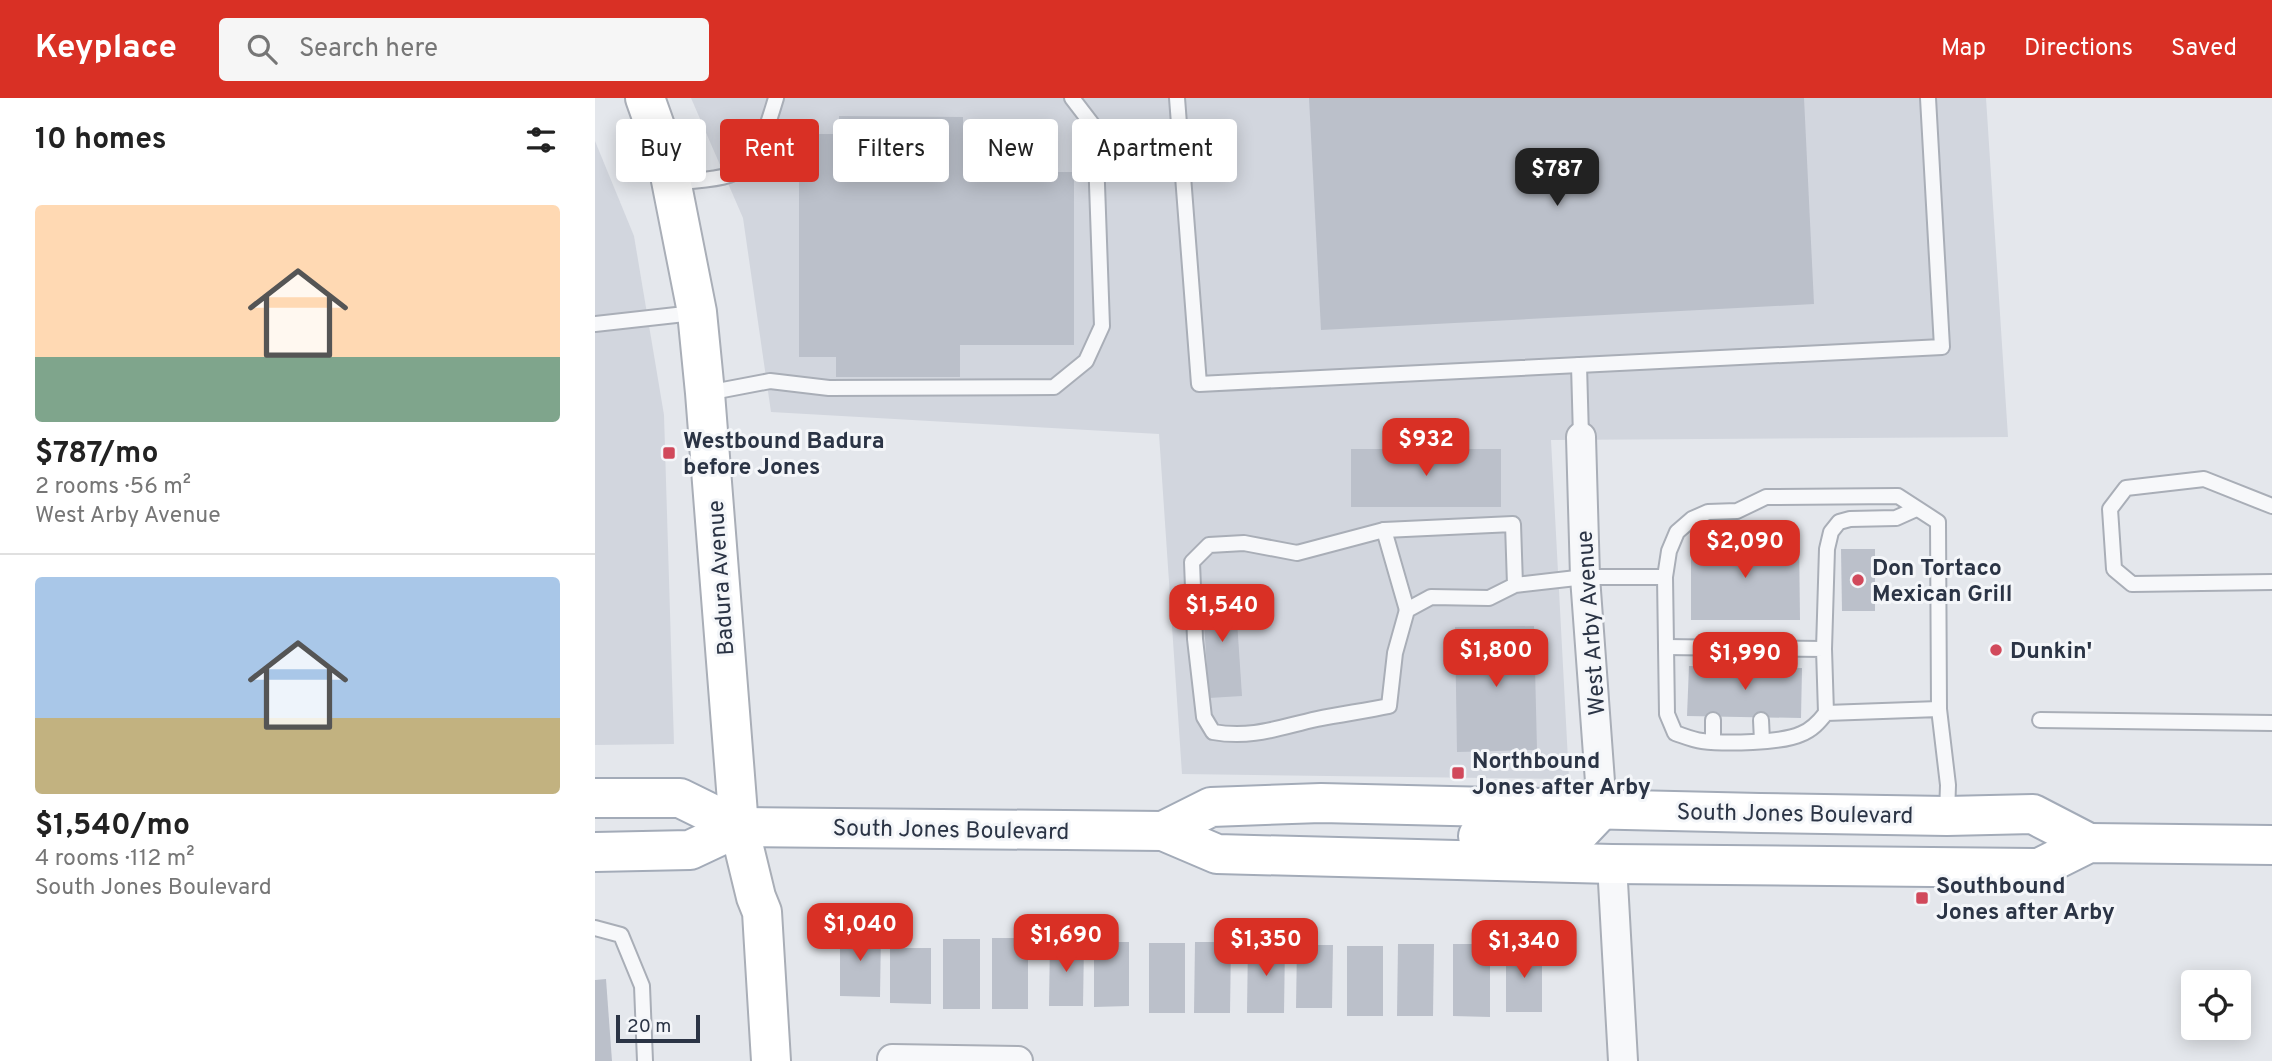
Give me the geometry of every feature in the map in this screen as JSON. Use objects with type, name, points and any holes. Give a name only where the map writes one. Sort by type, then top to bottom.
[{"type":"main road","name":"Badura Avenue","points":[[645,98],[667,160],[697,313],[739,827],[762,912],[771,1061]]},
{"type":"main road","name":"South Jones Boulevard","points":[[595,797],[680,798],[739,827],[1163,831],[1217,854],[1612,864],[2039,868],[2089,843]]},
{"type":"main road","name":"South Jones Boulevard","points":[[1163,831],[1211,807],[1321,803],[1947,816],[2033,814],[2089,843],[2272,845]]},
{"type":"main road","points":[[1414,859],[1445,836],[1561,835],[1580,832],[1602,809]]},
{"type":"main road","points":[[1612,864],[1631,845],[1642,840],[1722,838],[1760,813]]},
{"type":"main road","points":[[1782,866],[1817,851],[1927,840],[1941,832],[1947,816]]},
{"type":"main road","name":"South Jones Boulevard","points":[[595,852],[690,850],[739,827]]},
{"type":"street","name":"West Arby Avenue","points":[[1581,437],[1585,577],[1602,809]]},
{"type":"street","points":[[1612,864],[1623,1061]]},
{"type":"street","points":[[892,1059],[1018,1061]]},
{"type":"lane","points":[[672,183],[730,175],[748,162],[765,134],[776,98]]},
{"type":"lane","points":[[705,393],[770,381],[829,388],[1054,387],[1086,361],[1102,326],[1095,128],[1072,98]]},
{"type":"lane","points":[[1177,98],[1199,384],[1942,347],[1928,98]]},
{"type":"lane","points":[[595,324],[697,313]]},
{"type":"lane","points":[[1579,365],[1581,437]]},
{"type":"lane","points":[[2272,506],[2204,479],[2126,488],[2110,509],[2114,569],[2132,584],[2272,582]]},
{"type":"lane","points":[[1916,509],[1896,518],[1850,519],[1839,523],[1831,532],[1824,649],[1826,713],[1816,726],[1789,739],[1700,741],[1675,733],[1667,714],[1665,576],[1669,551],[1677,532],[1692,519],[1708,512],[1737,511],[1766,498],[1898,496],[1938,522],[1939,709],[1948,785],[1947,816]]},
{"type":"lane","points":[[1384,530],[1407,610],[1395,653],[1389,706],[1265,733],[1232,735],[1213,732],[1204,717],[1195,639],[1192,562],[1209,545],[1244,543],[1297,553],[1384,530],[1513,524],[1515,585]]},
{"type":"lane","points":[[1407,610],[1431,597],[1489,598],[1515,585],[1585,577],[1665,576]]},
{"type":"lane","points":[[1666,647],[1824,649]]},
{"type":"lane","points":[[1713,647],[1713,668]]},
{"type":"lane","points":[[1761,669],[1762,647]]},
{"type":"lane","points":[[1826,713],[1939,709]]},
{"type":"lane","points":[[1713,720],[1713,742]]},
{"type":"lane","points":[[1761,720],[1762,741]]},
{"type":"lane","points":[[2040,720],[2272,723]]},
{"type":"lane","points":[[595,928],[621,935],[642,986],[645,1061]]},
{"type":"shaded area","points":[[691,98],[1986,98],[2008,437],[1551,440],[1569,779],[1182,774],[1159,434],[771,412],[743,218],[727,182],[819,182],[819,119],[720,119],[720,165],[706,133],[706,119],[700,119]]},
{"type":"shaded area","points":[[595,141],[634,236],[664,415],[674,744],[595,745]]},
{"type":"building","points":[[1309,98],[1804,98],[1814,304],[1321,330]]},
{"type":"building","points":[[839,116],[963,117],[963,182],[1058,182],[1058,172],[1072,172],[1074,345],[960,345],[960,377],[836,377],[836,357],[799,357],[799,182],[819,182],[819,134],[833,134],[833,182],[949,182],[949,119],[839,119]]},
{"type":"building","points":[[1351,449],[1501,449],[1501,507],[1351,507]]},
{"type":"building","points":[[1691,539],[1799,539],[1800,620],[1691,620]]},
{"type":"building","name":"Don Tortaco Mexican Grill","points":[[1841,549],[1875,549],[1875,611],[1842,611]]},
{"type":"building","points":[[1235,591],[1242,696],[1209,698],[1202,593]]},
{"type":"building","points":[[1534,626],[1537,750],[1457,752],[1455,627]]},
{"type":"building","points":[[1689,666],[1802,668],[1801,718],[1687,716]]},
{"type":"building","points":[[840,930],[881,930],[880,997],[840,996]]},
{"type":"building","points":[[992,938],[1028,938],[1028,1009],[992,1009]]},
{"type":"building","points":[[943,939],[980,939],[980,1009],[943,1009]]},
{"type":"building","points":[[1050,941],[1084,942],[1083,1006],[1049,1006]]},
{"type":"building","points":[[1094,942],[1129,942],[1129,1006],[1094,1007]]},
{"type":"building","points":[[1195,942],[1231,942],[1230,1013],[1194,1013]]},
{"type":"building","points":[[1248,942],[1285,943],[1284,1013],[1247,1013]]},
{"type":"building","points":[[1149,943],[1185,943],[1185,1013],[1149,1013]]},
{"type":"building","points":[[1398,944],[1434,944],[1433,1016],[1397,1016]]},
{"type":"building","points":[[1453,944],[1490,944],[1490,1017],[1453,1016]]},
{"type":"building","points":[[1297,945],[1333,945],[1332,1008],[1296,1008]]},
{"type":"building","points":[[1347,946],[1383,946],[1383,1016],[1347,1016]]},
{"type":"building","points":[[890,948],[931,948],[931,1004],[890,1003]]},
{"type":"building","points":[[1506,948],[1542,949],[1542,1012],[1506,1012]]},
{"type":"building","points":[[606,979],[612,1061],[595,1061],[595,980]]},
{"type":"place","name":"Westbound Badura before Jones","points":[[669,453]]},
{"type":"place","name":"Don Tortaco Mexican Grill","points":[[1858,580]]},
{"type":"place","name":"Dunkin'","points":[[1996,650]]},
{"type":"place","name":"Northbound Jones after Arby","points":[[1458,773]]},
{"type":"place","name":"Southbound Jones after Arby","points":[[1922,898]]}]
